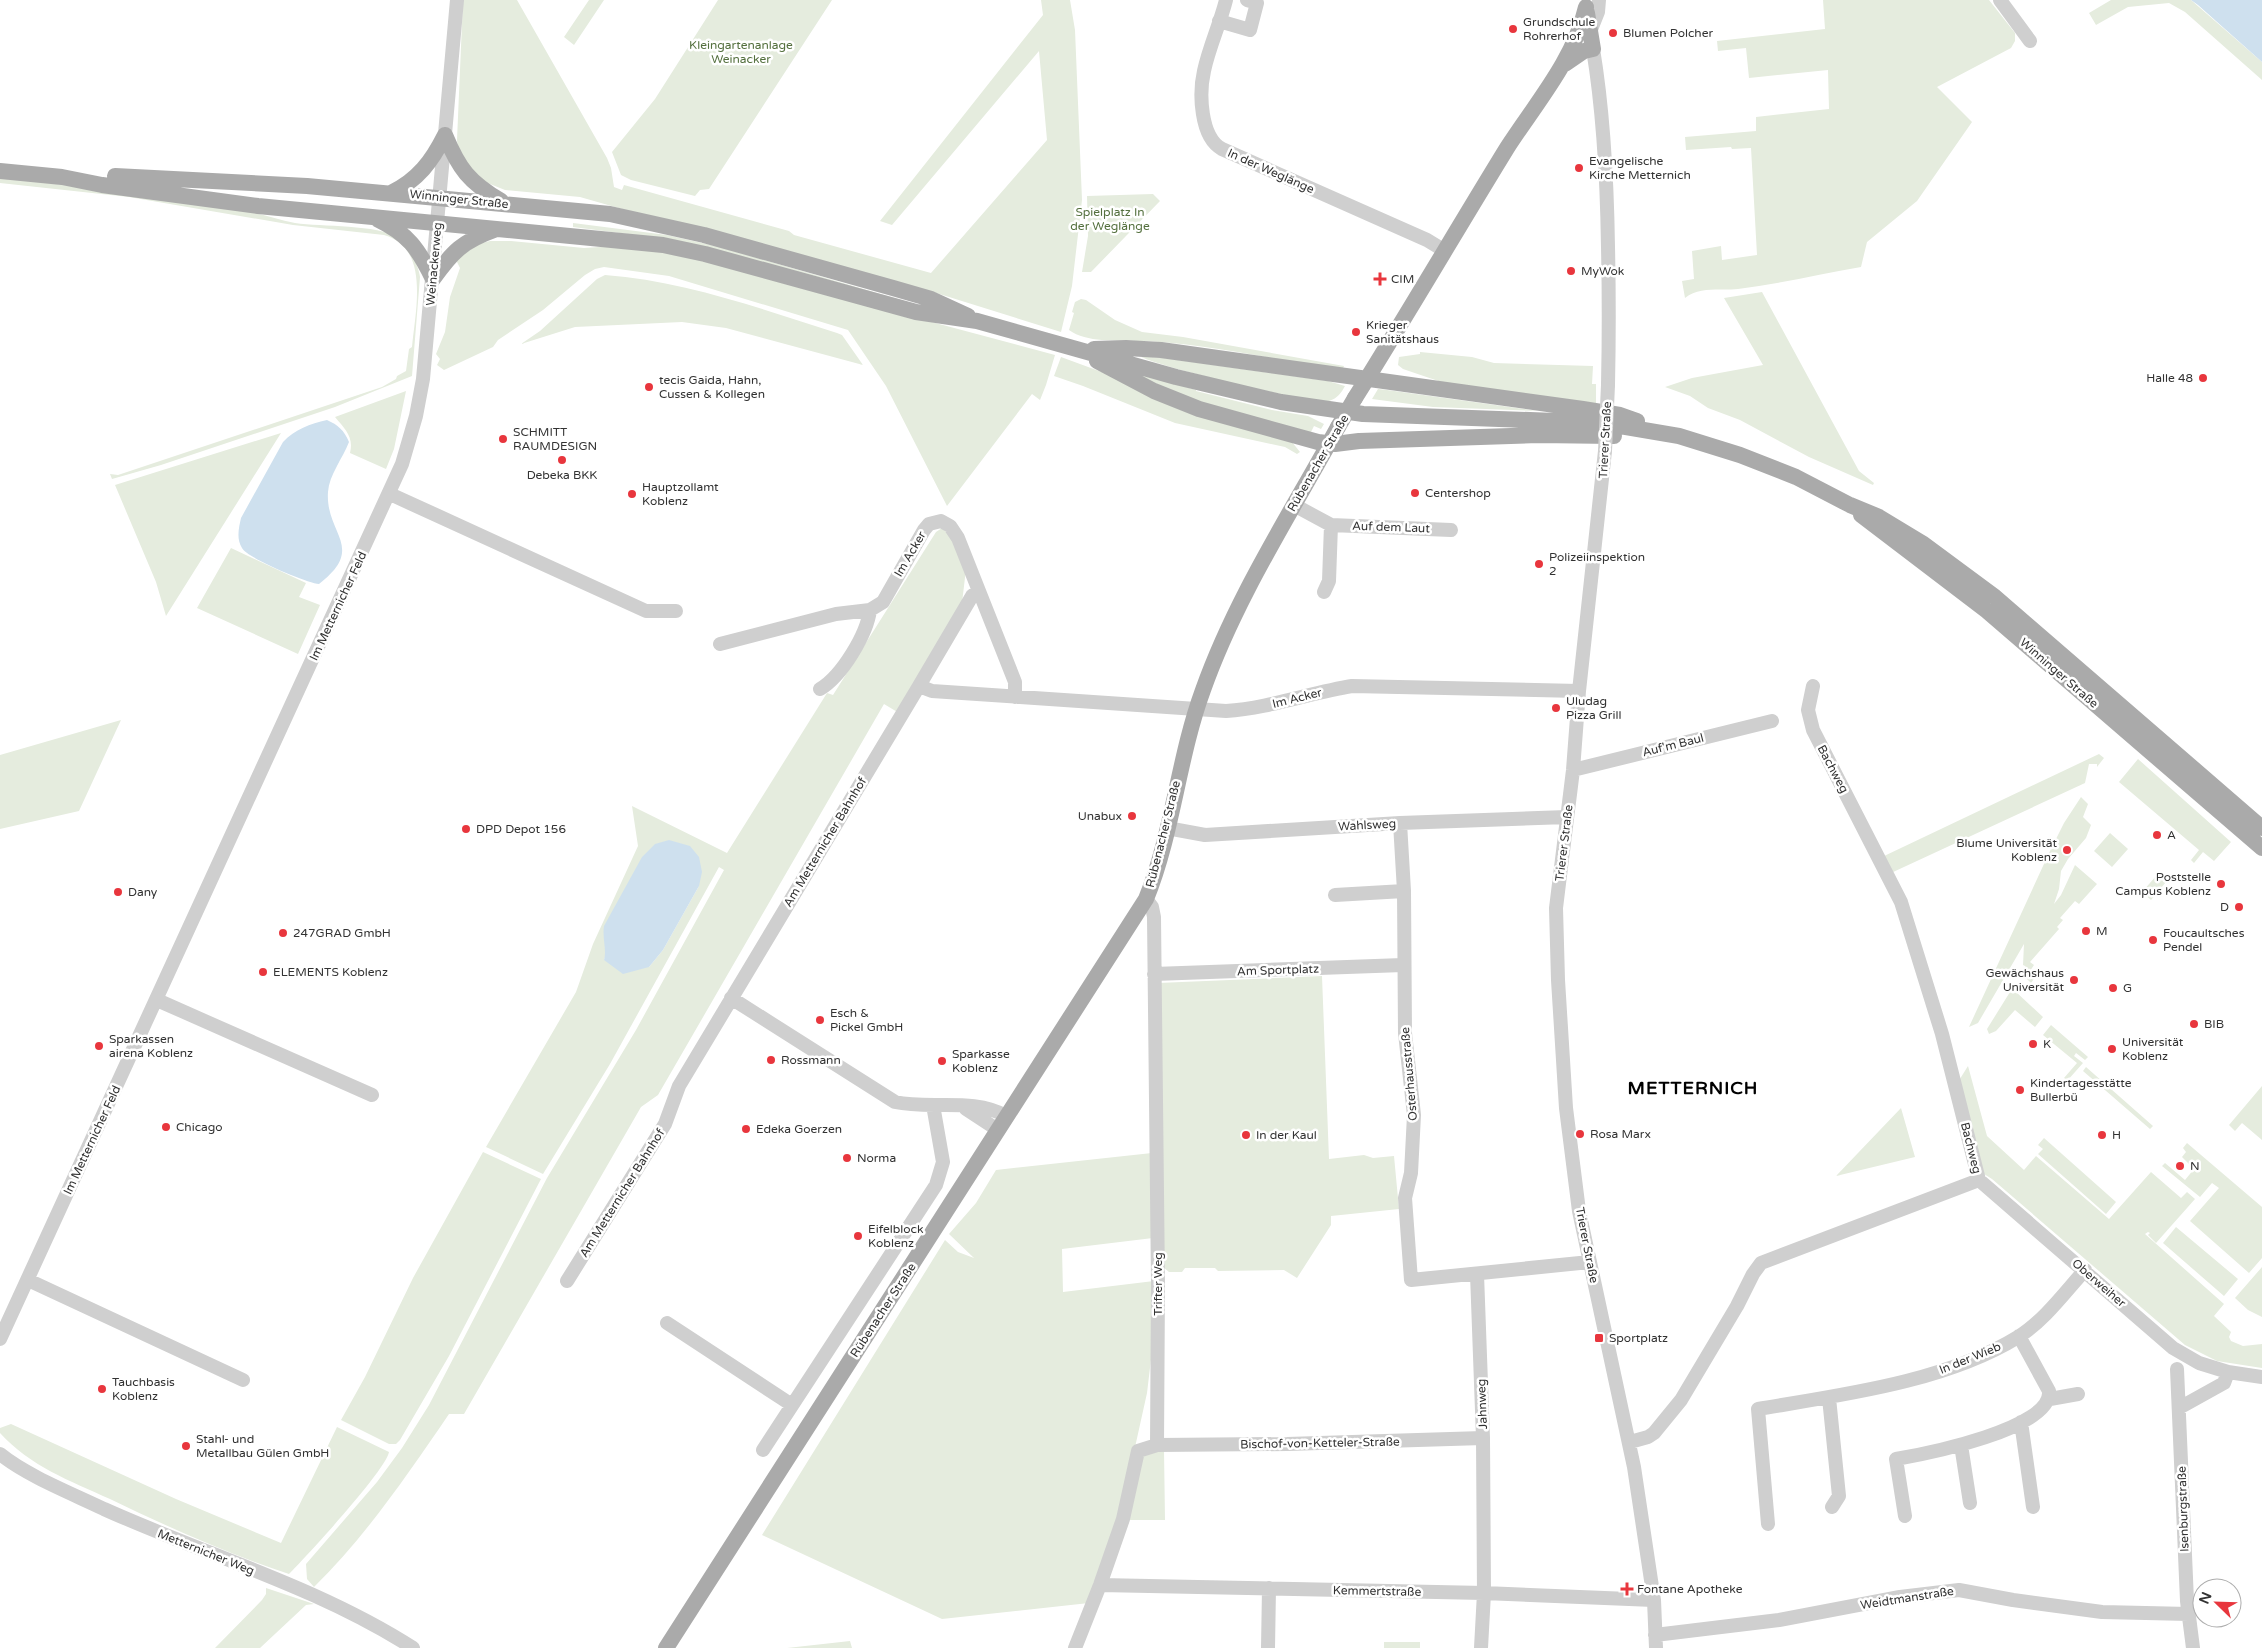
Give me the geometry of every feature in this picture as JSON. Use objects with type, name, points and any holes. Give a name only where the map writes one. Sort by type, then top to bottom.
[{"type":"main road","name":"Trierer Straße","points":[[1590,2],[1592,49]]},
{"type":"main road","name":"Rübenacher Straße","points":[[666,1648],[1146,899],[1167,828],[1180,766],[1196,709],[1231,622],[1294,505],[1355,398],[1507,149],[1560,69],[1577,36],[1590,2]]},
{"type":"main road","name":"Rübenacher Straße","points":[[1560,69],[1584,51],[1592,49]]},
{"type":"main road","points":[[391,192],[411,181],[425,169],[445,135]]},
{"type":"main road","points":[[445,135],[455,160],[467,176],[474,184],[505,204]]},
{"type":"main road","points":[[0,171],[62,177]]},
{"type":"main road","name":"Winninger Straße","points":[[62,177],[169,178],[307,186],[391,192],[610,214],[704,235],[903,290],[940,302],[977,321]]},
{"type":"main road","name":"Winninger Straße","points":[[62,177],[102,185],[258,206],[663,245],[705,254],[922,313],[977,321]]},
{"type":"main road","points":[[371,216],[407,237],[416,247],[433,279],[453,253],[462,245],[479,235],[499,228]]},
{"type":"main road","points":[[977,321],[1251,396],[1332,410],[1394,416],[1576,422],[1653,431]]},
{"type":"main road","points":[[1081,350],[1126,348],[1160,350],[1368,378],[1620,415],[1636,420],[1653,431]]},
{"type":"main road","points":[[1081,350],[1110,369],[1175,400],[1302,439],[1329,444],[1538,435],[1629,437],[1653,431]]},
{"type":"main road","name":"Winninger Straße","points":[[1653,431],[1697,441],[1740,455],[1796,477],[1910,534],[1995,598],[2262,828]]},
{"type":"main road","name":"Winninger Straße","points":[[1850,505],[1882,532],[1987,611],[2262,848]]},
{"type":"street","name":"Weinackerweg","points":[[390,494],[402,464],[416,416],[423,379],[457,0]]},
{"type":"street","name":"In der Weglänge","points":[[1226,0],[1203,78],[1204,120],[1213,142],[1222,149],[1427,240],[1445,251]]},
{"type":"street","points":[[1220,21],[1250,30],[1257,3],[1247,0]]},
{"type":"street","points":[[2000,0],[2030,41]]},
{"type":"street","name":"Trierer Straße","points":[[1592,49],[1598,80],[1606,164],[1609,318],[1608,385],[1605,451],[1579,691],[1573,770],[1556,908],[1558,980],[1568,1127],[1579,1211],[1630,1442],[1654,1600],[1656,1642]]},
{"type":"street","points":[[390,494],[646,611],[676,610]]},
{"type":"street","name":"Im Metternicher Feld","points":[[0,1339],[390,494]]},
{"type":"street","name":"Auf dem Laut","points":[[1294,505],[1331,525],[1451,530]]},
{"type":"street","name":"Im Acker","points":[[870,610],[883,602],[924,530],[934,521],[946,523],[954,531],[1015,682],[1015,696]]},
{"type":"street","points":[[1324,592],[1330,581],[1331,525]]},
{"type":"street","points":[[920,686],[972,596],[978,591]]},
{"type":"street","points":[[720,644],[836,614],[870,610],[869,621],[863,634],[839,672],[820,689]]},
{"type":"street","name":"Im Acker","points":[[920,686],[932,691],[1226,711],[1250,709],[1352,686],[1579,691]]},
{"type":"street","name":"Am Metternicher Bahnhof","points":[[567,1281],[665,1124],[679,1086],[920,686]]},
{"type":"street","name":"Bachweg","points":[[1630,1442],[1648,1437],[1681,1400],[1746,1291],[1752,1274],[1761,1263],[1979,1180],[1942,1034],[1901,902],[1813,730],[1808,710],[1813,686]]},
{"type":"street","name":"Auf'm Baul","points":[[1573,770],[1772,721]]},
{"type":"street","name":"Wahlsweg","points":[[1167,828],[1205,835],[1400,823],[1567,817]]},
{"type":"street","name":"Osterhausstraße","points":[[1400,823],[1404,891],[1403,965],[1405,1033],[1414,1115],[1411,1173],[1405,1198],[1411,1280],[1477,1274]]},
{"type":"street","points":[[1335,895],[1404,891]]},
{"type":"street","name":"Trifter Weg","points":[[1146,899],[1152,907],[1154,917],[1158,1284],[1157,1444]]},
{"type":"street","name":"Am Sportplatz","points":[[1154,974],[1403,965]]},
{"type":"street","points":[[731,998],[887,1099],[903,1104],[933,1104],[991,1110],[1002,1123]]},
{"type":"street","points":[[157,1000],[372,1095]]},
{"type":"street","name":"Rübenacher Straße","points":[[763,1450],[940,1178],[943,1162],[933,1104]]},
{"type":"street","name":"Oberweiher","points":[[1979,1180],[2173,1348],[2199,1363],[2228,1372],[2262,1377]]},
{"type":"street","points":[[1477,1274],[1590,1262]]},
{"type":"street","name":"In der Wieb","points":[[1768,1524],[1758,1409],[1829,1398],[1950,1367],[1988,1352],[2019,1336],[2053,1305],[2085,1270]]},
{"type":"street","name":"Jahnweg","points":[[1477,1274],[1483,1438],[1484,1593],[1481,1648]]},
{"type":"street","points":[[28,1280],[243,1380]]},
{"type":"street","points":[[668,1323],[792,1405]]},
{"type":"street","points":[[2019,1336],[2045,1382],[2050,1398]]},
{"type":"street","name":"Isenburgstraße","points":[[2177,1369],[2189,1614],[2193,1648]]},
{"type":"street","points":[[2179,1408],[2224,1383],[2228,1372]]},
{"type":"street","points":[[1905,1516],[1896,1459],[1961,1445],[1994,1434],[2041,1411],[2050,1398],[2078,1394]]},
{"type":"street","points":[[1829,1398],[1839,1496],[1832,1507]]},
{"type":"street","points":[[2020,1422],[2032,1507]]},
{"type":"street","name":"Bischof-von-Ketteler-Straße","points":[[1157,1444],[1288,1444],[1483,1438]]},
{"type":"street","points":[[1075,1648],[1100,1585],[1122,1518],[1138,1451],[1157,1444]]},
{"type":"street","points":[[1961,1445],[1970,1503]]},
{"type":"street","name":"Metternicher Weg","points":[[0,1454],[28,1471],[81,1498],[162,1535],[284,1583],[338,1608],[413,1648]]},
{"type":"street","name":"Kemmertstraße","points":[[1100,1585],[1484,1593],[1654,1600]]},
{"type":"street","points":[[1268,1648],[1269,1588]]},
{"type":"street","name":"Weidtmanstraße","points":[[1656,1642],[1900,1597],[1959,1590],[2013,1600],[2102,1612],[2189,1614]]},
{"type":"green space","points":[[463,0],[517,0],[607,158],[611,168],[614,187],[622,190],[624,185],[931,273],[1047,140],[1039,51],[892,225],[880,221],[1043,15],[1041,0],[1070,0],[1075,30],[1082,200],[1072,286],[1061,332],[933,292],[580,197],[505,190],[480,180],[458,151]]},
{"type":"green space","points":[[589,0],[604,0],[574,45],[564,37]]},
{"type":"green space","name":"Kleingartenanlage Weinacker","points":[[718,0],[832,0],[709,189],[700,190],[695,196],[631,180],[621,175],[612,152],[655,99]]},
{"type":"green space","points":[[1823,0],[1989,0],[2015,33],[2015,41],[2011,48],[1937,87],[1972,122],[1917,201],[1867,242],[1861,267],[1753,287],[1704,290],[1685,298],[1682,281],[1694,279],[1692,251],[1721,246],[1722,260],[1757,255],[1751,148],[1732,149],[1731,147],[1686,150],[1685,137],[1756,131],[1756,117],[1829,109],[1828,70],[1749,78],[1746,48],[1718,51],[1717,41],[1825,29]]},
{"type":"green space","points":[[2111,0],[2191,0],[2262,62],[2262,80],[2185,12],[2169,3],[2128,7],[2096,25],[2089,13]]},
{"type":"green space","points":[[0,178],[189,202],[251,212],[295,223],[364,228],[377,230],[399,238],[406,245],[418,267],[420,277],[412,376],[335,407],[161,465],[112,479],[110,474],[118,475],[382,387],[396,379],[397,376],[406,371],[409,349],[412,347],[416,317],[417,283],[409,253],[399,242],[384,235],[293,225],[129,197],[0,183]]},
{"type":"green space","name":"Spielplatz In der Weglänge","points":[[1153,194],[1160,201],[1091,272],[1082,272],[1088,236],[1087,196]]},
{"type":"green space","points":[[573,223],[667,235],[720,247],[918,305],[666,239],[573,227]]},
{"type":"green space","points":[[490,241],[511,241],[584,248],[615,246],[681,255],[1055,355],[1040,400],[1032,394],[947,506],[886,386],[848,330],[669,276],[604,267],[595,269],[543,310],[498,340],[493,347],[444,370],[437,365],[440,359],[436,354],[445,332],[450,297],[460,268],[456,260],[478,244]]},
{"type":"green space","points":[[605,275],[664,283],[722,297],[837,333],[842,335],[863,365],[726,328],[682,322],[575,327],[521,344],[540,331],[597,279]]},
{"type":"green space","points":[[1762,292],[1859,471],[1874,483],[1873,485],[1809,457],[1740,420],[1708,408],[1690,396],[1665,387],[1692,378],[1763,365],[1724,298]]},
{"type":"green space","points":[[1081,299],[1086,300],[1115,320],[1142,332],[1183,337],[1344,366],[1342,371],[1239,352],[1187,345],[1102,340],[1084,337],[1069,330],[1075,302]]},
{"type":"green space","points":[[1420,352],[1472,357],[1494,363],[1593,366],[1592,384],[1596,384],[1596,404],[1453,386],[1403,369],[1398,365],[1399,357],[1420,354]]},
{"type":"green space","points":[[1140,356],[1328,381],[1345,386],[1339,395],[1332,400],[1317,401],[1232,383],[1171,367]]},
{"type":"green space","points":[[1061,357],[1292,442],[1300,452],[1297,454],[1285,447],[1175,423],[1054,376]]},
{"type":"green space","points":[[1127,370],[1196,391],[1272,410],[1308,416],[1324,424],[1321,429],[1314,426],[1310,434],[1195,402]]},
{"type":"green space","points":[[1378,389],[1538,411],[1433,407],[1372,399]]},
{"type":"green space","points":[[406,391],[394,449],[386,469],[350,453],[350,438],[335,417]]},
{"type":"green space","points":[[281,433],[166,616],[156,582],[115,485]]},
{"type":"green space","points":[[942,528],[954,539],[966,569],[962,603],[899,713],[884,704],[658,1095],[641,1107],[464,1414],[449,1414],[369,1526],[314,1587],[307,1579],[306,1564],[377,1482],[402,1448],[429,1405],[547,1178],[636,1030],[724,870],[719,867],[610,1064],[543,1174],[486,1147],[576,992],[593,944],[638,846],[632,806],[727,853],[827,693],[833,695],[936,532]],"holes":[[[699,886],[663,950],[649,967],[604,960],[606,954]]]},
{"type":"green space","points":[[231,548],[306,583],[299,597],[320,605],[298,654],[197,608]]},
{"type":"green space","points":[[121,720],[79,811],[0,829],[0,755]]},
{"type":"green space","points":[[2099,754],[2104,758],[2097,767],[2097,764],[2089,764],[2085,783],[1891,873],[1882,857]]},
{"type":"green space","points":[[2138,759],[2231,842],[2214,861],[2203,852],[2194,863],[2191,860],[2199,850],[2119,782]]},
{"type":"green space","points":[[2081,797],[2088,804],[2083,817],[2091,825],[2086,838],[2068,859],[2061,871],[2059,889],[2054,904],[2061,895],[2075,865],[2097,884],[2079,904],[2075,901],[2060,918],[2063,920],[2057,927],[2059,929],[2030,962],[2034,965],[2030,971],[2036,976],[2031,983],[2027,979],[2025,966],[2023,965],[2024,944],[1978,1023],[1969,1027],[2049,853],[2064,823]]},
{"type":"green space","points":[[2110,833],[2128,849],[2112,867],[2094,851]]},
{"type":"green space","points":[[2157,875],[2166,882],[2151,900],[2142,892]]},
{"type":"green space","points":[[1322,976],[1329,1159],[1364,1155],[1373,1158],[1394,1156],[1399,1209],[1331,1216],[1331,1225],[1297,1278],[1284,1270],[1218,1271],[1215,1268],[1185,1268],[1182,1272],[1169,1272],[1162,1266],[1158,983]]},
{"type":"green space","points":[[2015,991],[2043,1017],[2035,1027],[2015,1010],[1996,1031],[1989,1034],[1987,1029],[2010,992]]},
{"type":"green space","points":[[2051,1025],[2088,1057],[2085,1060],[2076,1053],[2074,1056],[2083,1063],[2067,1081],[2064,1078],[2077,1063],[2043,1035]]},
{"type":"green space","points":[[1968,1066],[1987,1136],[2024,1170],[2036,1156],[2109,1219],[2151,1172],[2181,1198],[2187,1192],[2195,1199],[2156,1243],[2148,1235],[2150,1233],[2145,1234],[2224,1304],[2214,1316],[2231,1332],[2229,1337],[2231,1341],[2243,1346],[2262,1344],[2262,1368],[2217,1361],[2185,1345],[1984,1174],[1958,1082]]},
{"type":"green space","points":[[2086,1067],[2153,1126],[2150,1129],[2083,1071]]},
{"type":"green space","points":[[2262,1086],[2262,1140],[2242,1123],[2235,1131],[2229,1125]]},
{"type":"green space","points":[[1901,1108],[1915,1157],[1836,1176]]},
{"type":"green space","points":[[2044,1138],[2116,1202],[2106,1214],[2038,1154],[2043,1149],[2038,1145]]},
{"type":"green space","points":[[2187,1143],[2262,1207],[2262,1258],[2249,1273],[2190,1221],[2219,1188],[2212,1183],[2200,1197],[2162,1166],[2165,1163],[2185,1180],[2194,1169],[2182,1157],[2186,1152],[2183,1148]]},
{"type":"green space","points":[[483,1152],[541,1179],[449,1356],[400,1440],[396,1444],[389,1444],[341,1420],[365,1377],[413,1278]]},
{"type":"green space","points":[[1152,1153],[1153,1238],[1062,1249],[1063,1292],[1154,1281],[1154,1334],[1147,1393],[1122,1506],[1089,1603],[942,1619],[762,1535],[945,1240],[958,1252],[974,1258],[949,1234],[976,1203],[996,1170]]},
{"type":"green space","points":[[2176,1227],[2238,1279],[2224,1296],[2163,1243]]},
{"type":"green space","points":[[2262,1267],[2262,1317],[2248,1310],[2235,1298]]},
{"type":"green space","points":[[11,1424],[176,1499],[281,1543],[337,1427],[389,1452],[385,1462],[361,1494],[289,1574],[198,1540],[51,1472],[24,1455],[0,1433],[0,1428]]},
{"type":"green space","points":[[1164,1450],[1165,1520],[1128,1520],[1143,1451]]},
{"type":"green space","points":[[266,1588],[314,1604],[306,1605],[260,1648],[215,1648],[262,1600],[266,1594]]},
{"type":"green space","points":[[850,1641],[852,1648],[787,1648]]},
{"type":"green space","points":[[1384,1642],[1420,1642],[1420,1648],[1384,1648]]},
{"type":"water","points":[[2191,0],[2262,0],[2262,62],[2198,5]]},
{"type":"water","points":[[327,420],[340,428],[349,442],[334,473],[328,492],[332,519],[342,550],[340,560],[333,571],[319,584],[291,575],[254,558],[242,548],[238,533],[241,518],[283,442],[303,428]]},
{"type":"water","points":[[669,840],[690,846],[699,857],[702,872],[699,886],[663,950],[649,967],[623,974],[604,960],[604,926],[642,857],[655,844]]},
{"type":"place","name":"Grundschule Rohrerhof","points":[[1513,29]]},
{"type":"place","name":"Blumen Polcher","points":[[1613,33]]},
{"type":"place","name":"Evangelische Kirche Metternich","points":[[1579,168]]},
{"type":"place","name":"MyWok","points":[[1571,271]]},
{"type":"place","name":"CIM","points":[[1380,279]]},
{"type":"place","name":"Krieger Sanitätshaus","points":[[1356,332]]},
{"type":"place","name":"Halle 48","points":[[2203,378]]},
{"type":"place","name":"tecis Gaida, Hahn, Cussen & Kollegen","points":[[649,387]]},
{"type":"place","name":"SCHMITT RAUMDESIGN","points":[[503,439]]},
{"type":"place","name":"Debeka BKK","points":[[562,460]]},
{"type":"place","name":"Centershop","points":[[1415,493]]},
{"type":"place","name":"Hauptzollamt Koblenz","points":[[632,494]]},
{"type":"place","name":"Polizeiinspektion 2","points":[[1539,564]]},
{"type":"place","name":"Uludag Pizza Grill","points":[[1556,708]]},
{"type":"place","name":"Unabux","points":[[1132,816]]},
{"type":"place","name":"DPD Depot 156","points":[[466,829]]},
{"type":"place","name":"A","points":[[2157,835]]},
{"type":"place","name":"Blume Universität Koblenz","points":[[2067,850]]},
{"type":"place","name":"Poststelle Campus Koblenz","points":[[2221,884]]},
{"type":"place","name":"Dany","points":[[118,892]]},
{"type":"place","name":"D","points":[[2239,907]]},
{"type":"place","name":"M","points":[[2086,931]]},
{"type":"place","name":"247GRAD GmbH","points":[[283,933]]},
{"type":"place","name":"Foucaultsches Pendel","points":[[2153,940]]},
{"type":"place","name":"ELEMENTS Koblenz","points":[[263,972]]},
{"type":"place","name":"Gewächshaus Universität","points":[[2074,980]]},
{"type":"place","name":"G","points":[[2113,988]]},
{"type":"place","name":"Esch & Pickel GmbH","points":[[820,1020]]},
{"type":"place","name":"BIB","points":[[2194,1024]]},
{"type":"place","name":"K","points":[[2033,1044]]},
{"type":"place","name":"Sparkassen airena Koblenz","points":[[99,1046]]},
{"type":"place","name":"Universität Koblenz","points":[[2112,1049]]},
{"type":"place","name":"Rossmann","points":[[771,1060]]},
{"type":"place","name":"Sparkasse Koblenz","points":[[942,1061]]},
{"type":"place","name":"Kindertagesstätte Bullerbü","points":[[2020,1090]]},
{"type":"place","name":"Chicago","points":[[166,1127]]},
{"type":"place","name":"Edeka Goerzen","points":[[746,1129]]},
{"type":"place","name":"Rosa Marx","points":[[1580,1134]]},
{"type":"place","name":"In der Kaul","points":[[1246,1135]]},
{"type":"place","name":"H","points":[[2102,1135]]},
{"type":"place","name":"Norma","points":[[847,1158]]},
{"type":"place","name":"N","points":[[2180,1166]]},
{"type":"place","name":"Eifelblock Koblenz","points":[[858,1236]]},
{"type":"place","name":"Sportplatz","points":[[1599,1338]]},
{"type":"place","name":"Tauchbasis Koblenz","points":[[102,1389]]},
{"type":"place","name":"Stahl- und Metallbau Gülen GmbH","points":[[186,1446]]},
{"type":"place","name":"Fontane Apotheke","points":[[1627,1589]]},
{"type":"district","name":"METTERNICH","points":[[1693,1088]]}]
